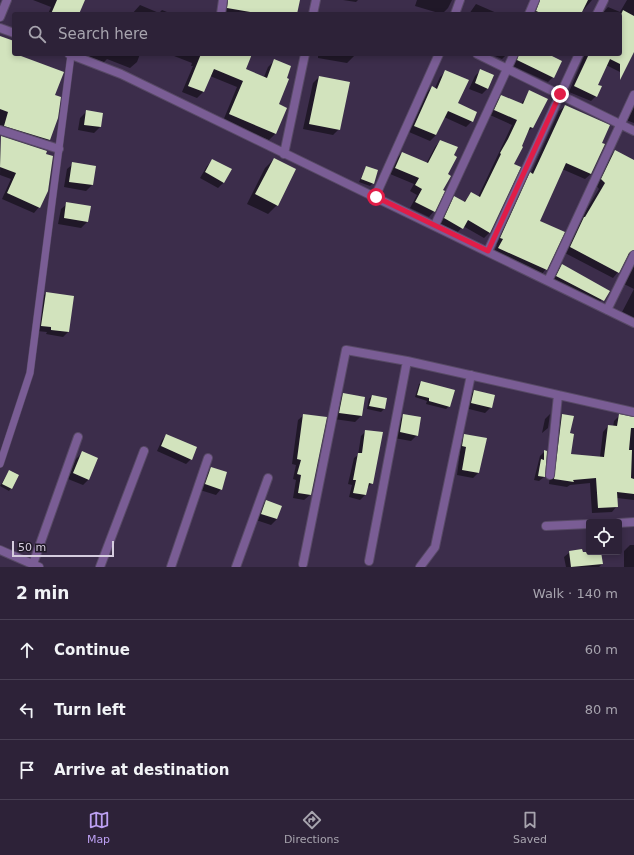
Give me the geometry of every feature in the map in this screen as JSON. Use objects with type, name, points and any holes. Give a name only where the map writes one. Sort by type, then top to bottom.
[{"type":"street","points":[[0,17],[7,0]]},
{"type":"street","points":[[221,12],[223,0]]},
{"type":"street","points":[[313,12],[316,0]]},
{"type":"street","points":[[456,12],[460,0]]},
{"type":"street","points":[[530,12],[535,0]]},
{"type":"street","points":[[598,12],[604,0]]},
{"type":"street","points":[[0,28],[12,32]]},
{"type":"street","points":[[75,56],[121,74],[284,154],[435,225],[634,323]]},
{"type":"street","points":[[284,154],[305,56]]},
{"type":"street","points":[[376,197],[438,56]]},
{"type":"street","points":[[481,56],[634,131]]},
{"type":"street","points":[[435,225],[513,56]]},
{"type":"street","points":[[488,251],[578,56]]},
{"type":"street","points":[[548,281],[634,95]]},
{"type":"street","points":[[0,130],[59,149]]},
{"type":"street","points":[[607,310],[634,255]]},
{"type":"street","points":[[304,564],[346,350],[407,361],[634,412]]},
{"type":"street","points":[[369,561],[407,361]]},
{"type":"street","points":[[420,567],[435,547],[471,375]]},
{"type":"street","points":[[550,475],[558,395]]},
{"type":"street","points":[[0,550],[36,566],[78,438]]},
{"type":"street","points":[[100,567],[144,451]]},
{"type":"street","points":[[171,567],[208,458]]},
{"type":"street","points":[[236,567],[268,478]]},
{"type":"street","points":[[622,523],[634,522]]},
{"type":"street","points":[[546,526],[586,524]]},
{"type":"lane","points":[[0,464],[30,372],[70,56]]},
{"type":"building","points":[[57,0],[85,0],[80,12],[52,12]]},
{"type":"building","points":[[228,0],[300,0],[297,12],[250,12],[227,8]]},
{"type":"building","points":[[540,0],[588,0],[582,12],[536,11]]},
{"type":"building","points":[[623,10],[634,16],[634,52],[620,80],[620,64],[610,59],[598,85],[602,86],[597,97],[574,86],[588,56],[622,56]]},
{"type":"building","points":[[0,36],[12,40],[12,56],[21,56],[64,72],[55,95],[61,97],[58,118],[50,140],[4,126],[8,112],[0,109]]},
{"type":"building","points":[[200,56],[251,56],[246,69],[267,78],[274,59],[291,66],[287,78],[289,79],[279,104],[287,108],[276,134],[229,114],[243,81],[214,69],[204,92],[188,86]]},
{"type":"building","points":[[518,56],[552,56],[562,61],[554,78],[517,60]]},
{"type":"building","points":[[480,69],[494,75],[488,89],[475,83]]},
{"type":"building","points":[[445,70],[469,80],[458,103],[477,112],[473,122],[448,111],[436,135],[414,126],[432,86],[437,89]]},
{"type":"building","points":[[319,76],[350,82],[340,130],[309,124]]},
{"type":"building","points":[[529,90],[548,99],[533,128],[530,127],[522,146],[523,147],[514,164],[521,167],[490,233],[468,220],[463,229],[444,218],[454,196],[465,202],[471,192],[480,197],[517,120],[494,110],[501,95],[523,104]]},
{"type":"building","points":[[565,105],[610,125],[602,143],[605,144],[591,174],[566,163],[540,221],[565,232],[547,270],[498,248],[503,239],[500,238],[530,172],[533,174]]},
{"type":"building","points":[[86,110],[103,113],[101,127],[84,125]]},
{"type":"building","points":[[1,136],[47,151],[46,154],[53,156],[48,191],[40,208],[7,193],[16,173],[0,167]]},
{"type":"building","points":[[440,140],[458,147],[454,155],[457,157],[448,174],[451,176],[443,190],[445,191],[435,212],[415,202],[422,189],[415,185],[419,178],[395,168],[402,152],[428,163]]},
{"type":"building","points":[[615,150],[634,160],[634,250],[629,253],[619,273],[570,247],[584,217],[605,183],[601,179]]},
{"type":"building","points":[[274,158],[296,169],[278,206],[255,194]]},
{"type":"building","points":[[212,159],[232,169],[224,183],[205,172]]},
{"type":"building","points":[[72,162],[96,166],[93,185],[69,182]]},
{"type":"building","points":[[366,166],[378,170],[374,184],[361,179]]},
{"type":"building","points":[[66,202],[91,206],[88,222],[64,218]]},
{"type":"building","points":[[562,264],[610,291],[604,301],[556,276]]},
{"type":"building","points":[[46,292],[74,296],[69,332],[51,330],[51,327],[41,326]]},
{"type":"building","points":[[421,381],[455,390],[450,407],[429,401],[429,398],[417,395]]},
{"type":"building","points":[[474,390],[495,395],[492,408],[471,403]]},
{"type":"building","points":[[343,393],[365,397],[362,416],[339,413]]},
{"type":"building","points":[[372,395],[387,398],[385,409],[369,406]]},
{"type":"building","points":[[303,414],[327,417],[311,495],[298,493],[301,475],[297,474],[301,460],[297,459]]},
{"type":"building","points":[[403,414],[421,417],[418,436],[400,432]]},
{"type":"building","points":[[562,414],[574,416],[570,433],[574,434],[571,454],[604,457],[608,425],[617,426],[619,414],[634,417],[634,428],[631,428],[629,450],[632,450],[631,478],[634,479],[634,494],[617,492],[618,507],[598,508],[596,478],[573,480],[574,482],[554,479]]},
{"type":"building","points":[[365,430],[383,432],[373,484],[369,483],[366,495],[353,493],[356,480],[353,480],[358,453],[362,453]]},
{"type":"building","points":[[166,434],[197,447],[192,460],[161,446]]},
{"type":"building","points":[[464,434],[487,438],[479,473],[462,470],[466,447],[462,446]]},
{"type":"building","points":[[544,450],[547,451],[545,477],[538,476],[541,459],[544,460]]},
{"type":"building","points":[[82,451],[98,458],[89,480],[73,473]]},
{"type":"building","points":[[211,467],[227,472],[222,490],[205,484]]},
{"type":"building","points":[[9,470],[19,475],[12,489],[2,484]]},
{"type":"building","points":[[266,500],[282,506],[277,519],[261,514]]},
{"type":"building","points":[[582,549],[583,552],[586,552],[586,555],[602,555],[603,564],[571,567],[569,551]]},
{"type":"route","points":[[376,197],[488,251],[560,94]]}]
